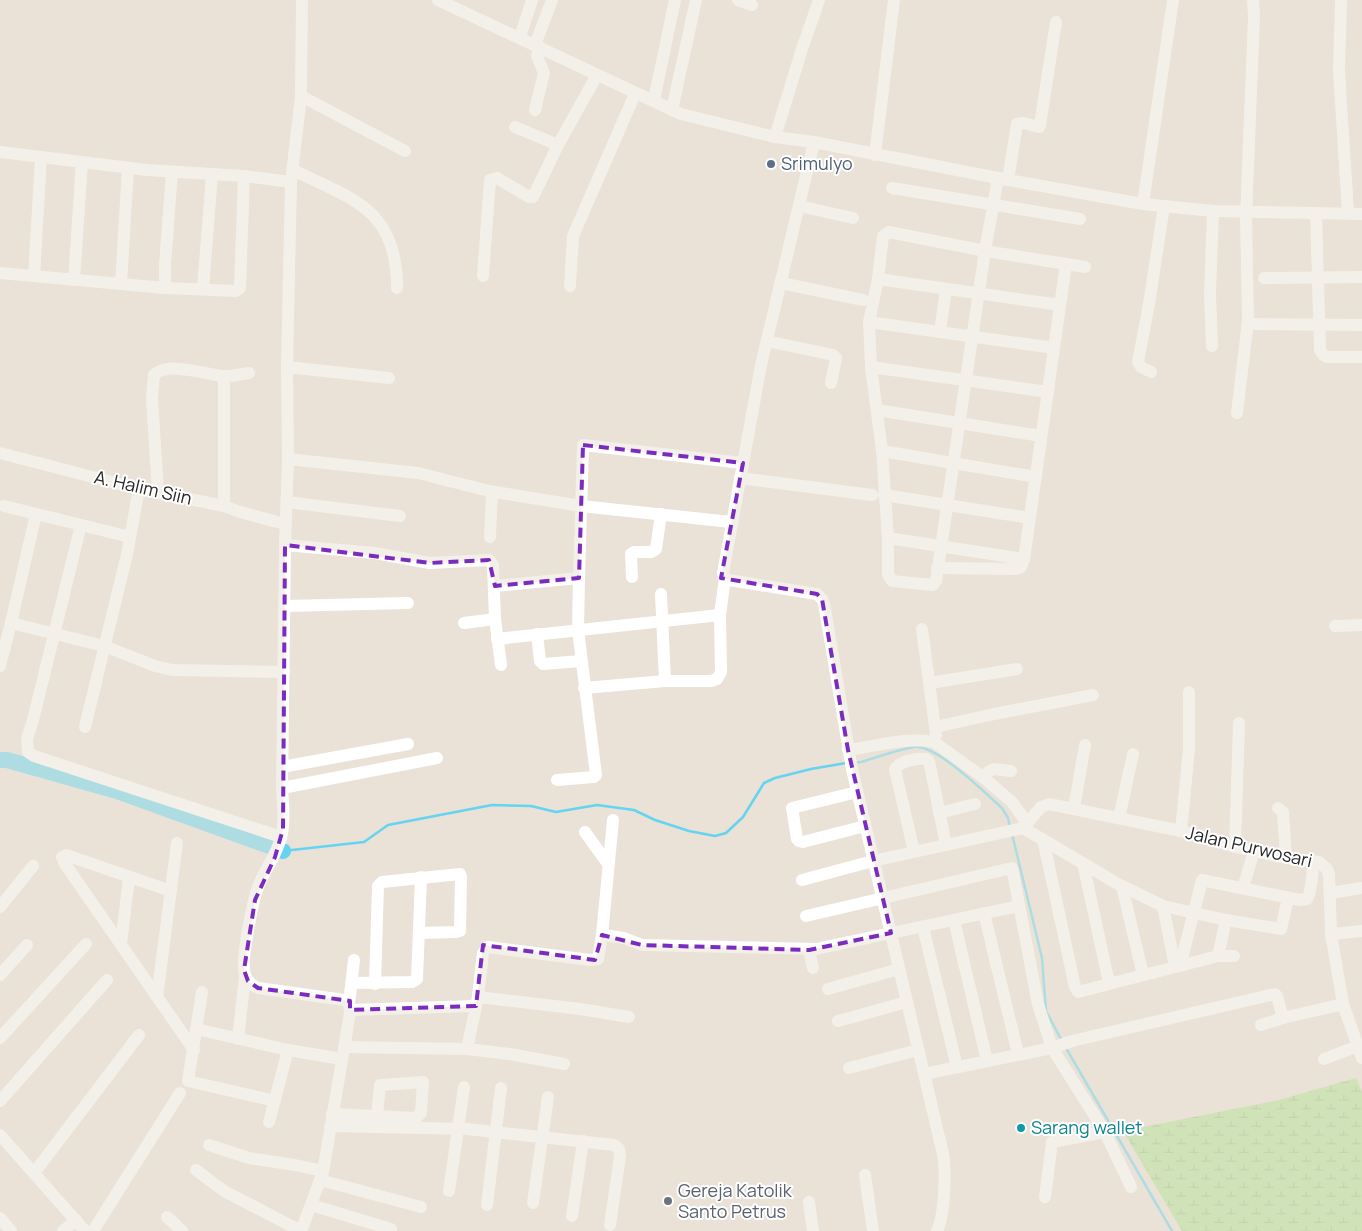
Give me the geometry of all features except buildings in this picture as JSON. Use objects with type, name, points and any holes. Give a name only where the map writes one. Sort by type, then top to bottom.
[{"type":"street","points":[[238,1039],[245,976],[244,967],[254,900],[263,878],[275,858],[281,837],[283,818],[284,545],[288,459],[286,367],[292,176],[301,96],[302,0]]},
{"type":"street","points":[[438,0],[521,32],[538,46],[594,80],[632,100],[654,100],[681,114],[813,147],[874,155],[998,188],[1080,219]]},
{"type":"street","points":[[521,32],[532,0]]},
{"type":"street","points":[[535,110],[544,73],[538,46],[552,0]]},
{"type":"street","points":[[654,100],[675,0]]},
{"type":"street","points":[[672,110],[696,0]]},
{"type":"street","points":[[738,0],[752,5]]},
{"type":"street","points":[[775,137],[802,48],[819,0]]},
{"type":"street","points":[[874,155],[894,0]]},
{"type":"street","points":[[1144,198],[1173,0]]},
{"type":"street","points":[[1237,413],[1248,321],[1246,213],[1254,17],[1253,0]]},
{"type":"street","points":[[1341,0],[1340,71],[1347,208]]},
{"type":"street","points":[[1056,22],[1040,125],[1039,127],[1023,123],[1017,124],[998,188],[985,251],[978,293],[936,581],[933,585],[892,581],[888,574],[888,538],[878,495],[882,451],[872,367],[869,322],[878,279],[883,236],[886,233],[985,251],[1085,267]]},
{"type":"street","points":[[483,276],[490,180],[497,178],[529,197],[533,197],[558,145],[594,80]]},
{"type":"street","points":[[301,96],[405,151]]},
{"type":"street","points":[[570,286],[573,236],[632,100]]},
{"type":"street","points":[[515,127],[558,145]]},
{"type":"street","points":[[584,688],[665,681],[712,681],[719,677],[721,672],[720,614],[725,578],[722,570],[767,341],[813,147]]},
{"type":"street","points":[[0,163],[0,152],[172,172],[244,176],[292,176],[354,201],[378,219],[384,227],[393,250],[397,267],[397,288]]},
{"type":"street","points":[[34,276],[41,157]]},
{"type":"street","points":[[74,280],[82,162]]},
{"type":"street","points":[[121,284],[128,168]]},
{"type":"street","points":[[164,288],[172,172]]},
{"type":"street","points":[[203,289],[212,174]]},
{"type":"street","points":[[0,273],[164,288],[236,291],[240,288],[244,176]]},
{"type":"street","points":[[892,188],[998,188],[1144,198],[1164,213],[1213,218],[1246,213],[1316,213],[1347,208],[1362,214]]},
{"type":"street","points":[[799,206],[853,218]]},
{"type":"street","points":[[1151,372],[1141,367],[1138,362],[1150,304],[1164,213]]},
{"type":"street","points":[[1316,213],[1320,350],[1323,356],[1362,357]]},
{"type":"street","points":[[1212,346],[1210,294],[1213,218]]},
{"type":"street","points":[[937,568],[1016,569],[1021,567],[1024,559],[1066,264]]},
{"type":"street","points":[[1264,278],[1362,277]]},
{"type":"street","points":[[878,279],[1060,305]]},
{"type":"street","points":[[781,283],[862,300]]},
{"type":"street","points":[[940,332],[946,289]]},
{"type":"street","points":[[869,322],[1054,348]]},
{"type":"street","points":[[1255,324],[1362,325]]},
{"type":"street","points":[[767,341],[833,355],[836,358],[831,382]]},
{"type":"street","points":[[286,367],[389,378]]},
{"type":"street","points":[[872,367],[1048,392]]},
{"type":"street","points":[[158,493],[152,398],[154,375],[157,372],[175,368],[224,376],[250,373]]},
{"type":"street","points":[[224,376],[224,506]]},
{"type":"street","points":[[877,410],[1041,436]]},
{"type":"street","points":[[556,780],[594,777],[596,775],[578,630],[582,447],[585,444],[743,463]]},
{"type":"street","points":[[882,451],[1036,477]]},
{"type":"street","name":"A. Halim Siin","points":[[0,453],[139,489],[224,506],[285,524]]},
{"type":"street","points":[[288,459],[418,473],[492,492],[581,506],[732,522]]},
{"type":"street","points":[[740,478],[947,504],[1030,518]]},
{"type":"street","points":[[85,727],[130,537],[139,489]]},
{"type":"street","points":[[490,538],[492,492]]},
{"type":"street","points":[[287,502],[400,516]]},
{"type":"street","points":[[4,506],[130,537]]},
{"type":"street","points":[[0,666],[36,514]]},
{"type":"street","points":[[632,577],[631,554],[634,552],[653,552],[656,549],[661,514]]},
{"type":"street","points":[[81,526],[27,739],[28,752],[34,756],[281,837]]},
{"type":"street","points":[[888,538],[1024,559]]},
{"type":"street","points":[[284,545],[375,553],[430,563],[489,560],[493,565],[495,618],[501,665]]},
{"type":"street","points":[[495,586],[579,578]]},
{"type":"street","points":[[725,578],[816,594],[822,599],[848,751],[944,1161],[943,1210],[937,1231]]},
{"type":"street","points":[[660,594],[665,681]]},
{"type":"street","points":[[285,606],[408,603]]},
{"type":"street","points":[[497,638],[720,614]]},
{"type":"street","points":[[464,623],[495,618]]},
{"type":"street","points":[[11,623],[104,646],[155,666],[172,670],[284,672]]},
{"type":"street","points":[[1335,626],[1362,625]]},
{"type":"street","points":[[922,630],[936,727],[927,749],[946,845]]},
{"type":"street","points":[[537,634],[540,661],[543,664],[581,661]]},
{"type":"street","points":[[930,683],[1017,669]]},
{"type":"street","points":[[1181,832],[1189,750],[1189,692]]},
{"type":"street","points":[[936,727],[988,714],[1093,695]]},
{"type":"street","points":[[1235,847],[1239,723]]},
{"type":"street","points":[[848,751],[904,741],[927,749],[984,778],[1012,802],[1023,827],[1122,886],[1163,906],[1226,920],[1281,929],[1288,898]]},
{"type":"street","points":[[282,767],[408,744]]},
{"type":"street","points":[[1074,808],[1085,745]]},
{"type":"street","points":[[914,852],[895,769],[899,764],[927,749]]},
{"type":"street","points":[[1120,818],[1133,754]]},
{"type":"street","points":[[282,788],[437,758]]},
{"type":"street","points":[[984,778],[994,768],[1011,771]]},
{"type":"street","points":[[857,792],[791,809],[797,839],[800,842],[865,826]]},
{"type":"street","points":[[939,812],[975,804]]},
{"type":"street","name":"Jalan Purwosari","points":[[1023,827],[1041,807],[1049,804],[1120,818],[1286,858],[1319,862],[1327,869],[1329,874],[1331,934],[1344,1004],[1360,1052]]},
{"type":"street","points":[[1278,808],[1284,812],[1286,858]]},
{"type":"street","points":[[467,1049],[477,1002],[482,953],[487,947],[595,960],[599,956],[613,820]]},
{"type":"street","points":[[802,880],[873,861],[1023,827]]},
{"type":"street","points":[[585,832],[608,864]]},
{"type":"street","points":[[1043,839],[1075,990],[1078,992],[1218,956],[1234,956]]},
{"type":"street","points":[[157,997],[177,843]]},
{"type":"street","points":[[1243,888],[1254,851]]},
{"type":"street","points":[[170,891],[65,855],[62,857],[194,1050]]},
{"type":"street","points":[[1177,966],[1194,913],[1198,879],[1288,898],[1307,899],[1310,895],[1314,862]]},
{"type":"street","points":[[1083,863],[1109,983]]},
{"type":"street","points":[[0,907],[33,866]]},
{"type":"street","points":[[806,916],[1012,868],[1038,1004],[1054,1047],[1105,1132],[1131,1187]]},
{"type":"street","points":[[376,984],[378,886],[382,882],[460,874],[459,932],[420,934]]},
{"type":"street","points":[[352,983],[376,984],[415,981],[418,974],[422,877]]},
{"type":"street","points":[[121,944],[129,878]]},
{"type":"street","points":[[1122,886],[1143,975]]},
{"type":"street","points":[[1331,893],[1362,888]]},
{"type":"street","points":[[602,935],[624,938],[642,945],[809,950],[1018,906]]},
{"type":"street","points":[[1163,906],[1177,966]]},
{"type":"street","points":[[984,913],[1018,1054]]},
{"type":"street","points":[[954,920],[987,1061]]},
{"type":"street","points":[[1218,956],[1226,920]]},
{"type":"street","points":[[923,927],[957,1067]]},
{"type":"street","points":[[1331,934],[1362,931]]},
{"type":"street","points":[[0,974],[26,944]]},
{"type":"street","points":[[0,1038],[86,944]]},
{"type":"street","points":[[809,950],[813,968]]},
{"type":"street","points":[[196,1170],[231,1195],[301,1231],[322,1175],[350,1007],[354,960]]},
{"type":"street","points":[[828,989],[899,969]]},
{"type":"street","points":[[245,976],[250,983],[258,988],[344,1000],[350,1007]]},
{"type":"street","points":[[0,1101],[107,980]]},
{"type":"street","points":[[202,992],[188,1081],[276,1100]]},
{"type":"street","points":[[924,1074],[1054,1047],[1072,1041],[1275,994],[1283,1018]]},
{"type":"street","points":[[350,1007],[477,1002],[580,1009],[628,1016]]},
{"type":"street","points":[[838,1021],[907,1002]]},
{"type":"street","points":[[1261,1025],[1344,1004]]},
{"type":"street","points":[[196,1028],[288,1050],[343,1053],[467,1049],[510,1054],[564,1064]]},
{"type":"street","points":[[34,1173],[139,1036]]},
{"type":"street","points":[[269,1122],[288,1050]]},
{"type":"street","points":[[849,1068],[918,1050]]},
{"type":"street","points":[[1324,1059],[1360,1052]]},
{"type":"street","points":[[449,1191],[464,1087]]},
{"type":"street","points":[[487,1205],[501,1088]]},
{"type":"street","points":[[93,1231],[180,1093]]},
{"type":"street","points":[[533,1203],[548,1097]]},
{"type":"street","points":[[331,1120],[377,1116]]},
{"type":"street","points":[[331,1120],[497,1132],[614,1145],[619,1149],[620,1156],[610,1225]]},
{"type":"street","points":[[1045,1197],[1052,1142],[1105,1132]]},
{"type":"street","points":[[0,1135],[85,1231]]},
{"type":"street","points":[[572,1216],[583,1141]]},
{"type":"street","points":[[209,1145],[249,1158],[296,1164],[322,1175],[421,1207]]},
{"type":"street","points":[[865,1175],[873,1231]]},
{"type":"street","points":[[809,1202],[813,1231]]},
{"type":"street","points":[[311,1205],[390,1229]]},
{"type":"street","points":[[167,1217],[182,1231]]},
{"type":"street","points":[[0,1218],[11,1231]]},
{"type":"street","points":[[64,1231],[76,1220]]},
{"type":"highlighted area","points":[[583,445],[743,463],[721,578],[817,594],[822,599],[848,750],[891,933],[809,950],[642,945],[602,935],[595,960],[483,945],[476,1006],[350,1010],[350,1001],[258,988],[248,981],[244,970],[255,900],[275,857],[283,829],[285,545],[430,563],[489,560],[495,586],[579,578]]},
{"type":"green space","points":[[1356,1078],[1362,1092],[1362,1231],[1182,1231],[1123,1131],[1279,1100]]},
{"type":"waterway","points":[[854,763],[907,748],[923,748],[947,761],[1002,808],[1008,818],[1010,827]]},
{"type":"waterway","points":[[0,760],[7,760],[117,791],[283,851]]},
{"type":"waterway","points":[[283,851],[364,842],[388,825],[492,805],[531,806],[556,812],[597,805],[634,810],[655,820],[689,831],[715,836],[726,833],[743,817],[764,783],[775,778],[811,769],[846,763]]},
{"type":"waterway","points":[[1012,834],[1042,958],[1046,1011],[1062,1041]]},
{"type":"waterway","points":[[1066,1048],[1172,1231]]},
{"type":"place","name":"Srimulyo","points":[[771,164]]},
{"type":"place","name":"Sarang wallet","points":[[1021,1128]]},
{"type":"place","name":"Gereja Katolik Santo Petrus","points":[[668,1201]]}]
